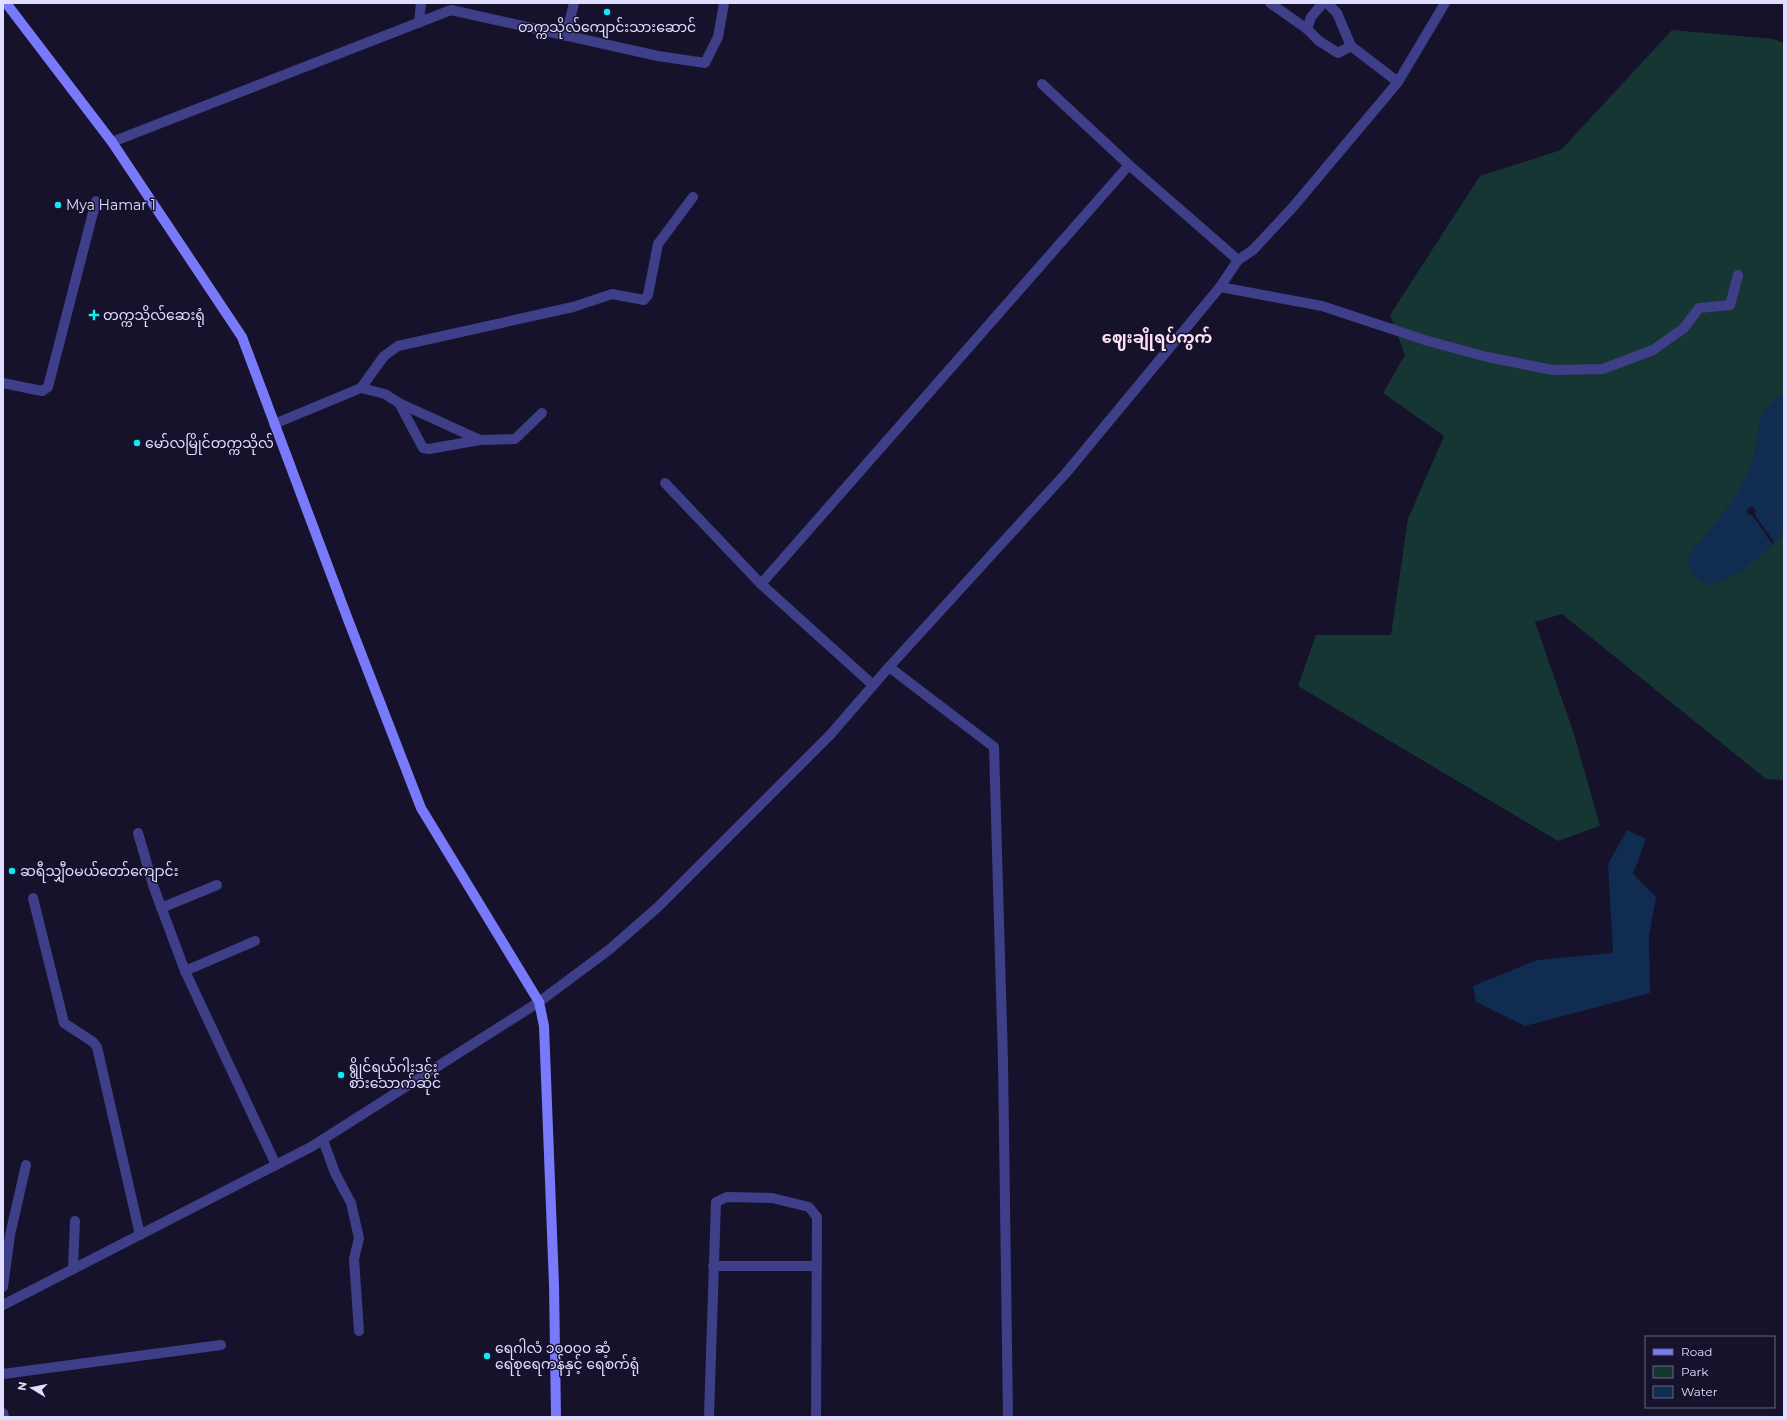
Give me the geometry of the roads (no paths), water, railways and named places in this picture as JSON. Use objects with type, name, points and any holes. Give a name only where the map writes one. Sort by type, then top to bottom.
[{"type":"main road","points":[[6,3],[112,142],[242,337],[421,808],[539,1002],[544,1026],[554,1285],[556,1417]]},
{"type":"street","points":[[419,23],[421,3]]},
{"type":"street","points":[[566,36],[574,3]]},
{"type":"street","points":[[112,142],[452,10],[658,56],[705,63],[718,37],[724,3]]},
{"type":"street","points":[[1270,3],[1307,29],[1319,41],[1338,53],[1351,46]]},
{"type":"street","points":[[1307,29],[1311,17],[1323,3]]},
{"type":"street","points":[[1327,3],[1337,13],[1351,46],[1398,82]]},
{"type":"street","points":[[3,1305],[323,1140],[539,1002],[610,949],[658,907],[830,736],[872,684],[1066,473],[1220,287],[1238,260],[1253,250],[1293,207],[1398,82],[1445,3]]},
{"type":"street","points":[[1042,84],[1129,165],[1238,260]]},
{"type":"street","points":[[762,584],[1129,165]]},
{"type":"street","points":[[274,424],[361,388],[384,356],[398,346],[573,307],[612,294],[644,300],[648,295],[658,244],[693,197]]},
{"type":"street","points":[[3,383],[42,391],[48,387],[96,201]]},
{"type":"street","points":[[1220,287],[1322,306],[1487,357],[1553,370],[1604,370],[1653,350],[1684,328],[1699,308],[1730,305],[1738,275]]},
{"type":"street","points":[[361,388],[385,394],[399,403],[480,440]]},
{"type":"street","points":[[399,403],[423,448],[426,449],[480,440],[515,439],[542,413]]},
{"type":"street","points":[[665,483],[762,584],[872,684]]},
{"type":"street","points":[[889,666],[994,747],[1003,1061],[1008,1417]]},
{"type":"street","points":[[138,833],[161,908],[185,971],[276,1165]]},
{"type":"street","points":[[161,908],[217,885]]},
{"type":"street","points":[[33,898],[64,1023],[93,1042],[97,1047],[140,1235]]},
{"type":"street","points":[[185,971],[255,941]]},
{"type":"street","points":[[323,1140],[335,1173],[350,1203],[359,1238],[354,1259],[359,1331]]},
{"type":"street","points":[[3,1287],[10,1234],[26,1165]]},
{"type":"street","points":[[709,1417],[716,1202],[727,1197],[772,1198],[809,1207],[817,1217],[816,1417]]},
{"type":"street","points":[[73,1269],[75,1221]]},
{"type":"street","points":[[713,1266],[816,1266]]},
{"type":"street","points":[[3,1374],[221,1345]]},
{"type":"street","points":[[3,1413],[4,1417]]},
{"type":"water","points":[[1784,394],[1784,534],[1757,559],[1739,573],[1717,583],[1705,585],[1693,574],[1687,559],[1737,493],[1750,468],[1762,416],[1774,400]]},
{"type":"water","points":[[1627,830],[1646,839],[1633,874],[1656,897],[1649,936],[1650,993],[1525,1026],[1476,1002],[1473,986],[1537,960],[1613,953],[1608,864]]},
{"type":"place","name":"တက္ကသိုလ်ကျောင်းသားဆောင်","points":[[607,12]]},
{"type":"place","name":"Mya Hamar 1","points":[[58,205]]},
{"type":"place","name":"တက္ကသိုလ်ဆေးရုံ","points":[[94,315]]},
{"type":"place","name":"မော်လမြိုင်တက္ကသိုလ်","points":[[137,443]]},
{"type":"place","name":"ဆရီသျှီဝမယ်တော်ကျောင်း","points":[[12,871]]},
{"type":"place","name":"ရွိုင်ရယ်ဂါးဒင်း စားသောက်ဆိုင်","points":[[341,1075]]},
{"type":"place","name":"ရေဂါလံ ၁၀၀၀၀ ဆံ့ ရေစုရေကန်နှင့် ရေစက်ရုံ","points":[[487,1356]]},
{"type":"district","name":"ဈေးချိုရပ်ကွက်","points":[[1157,337]]}]
